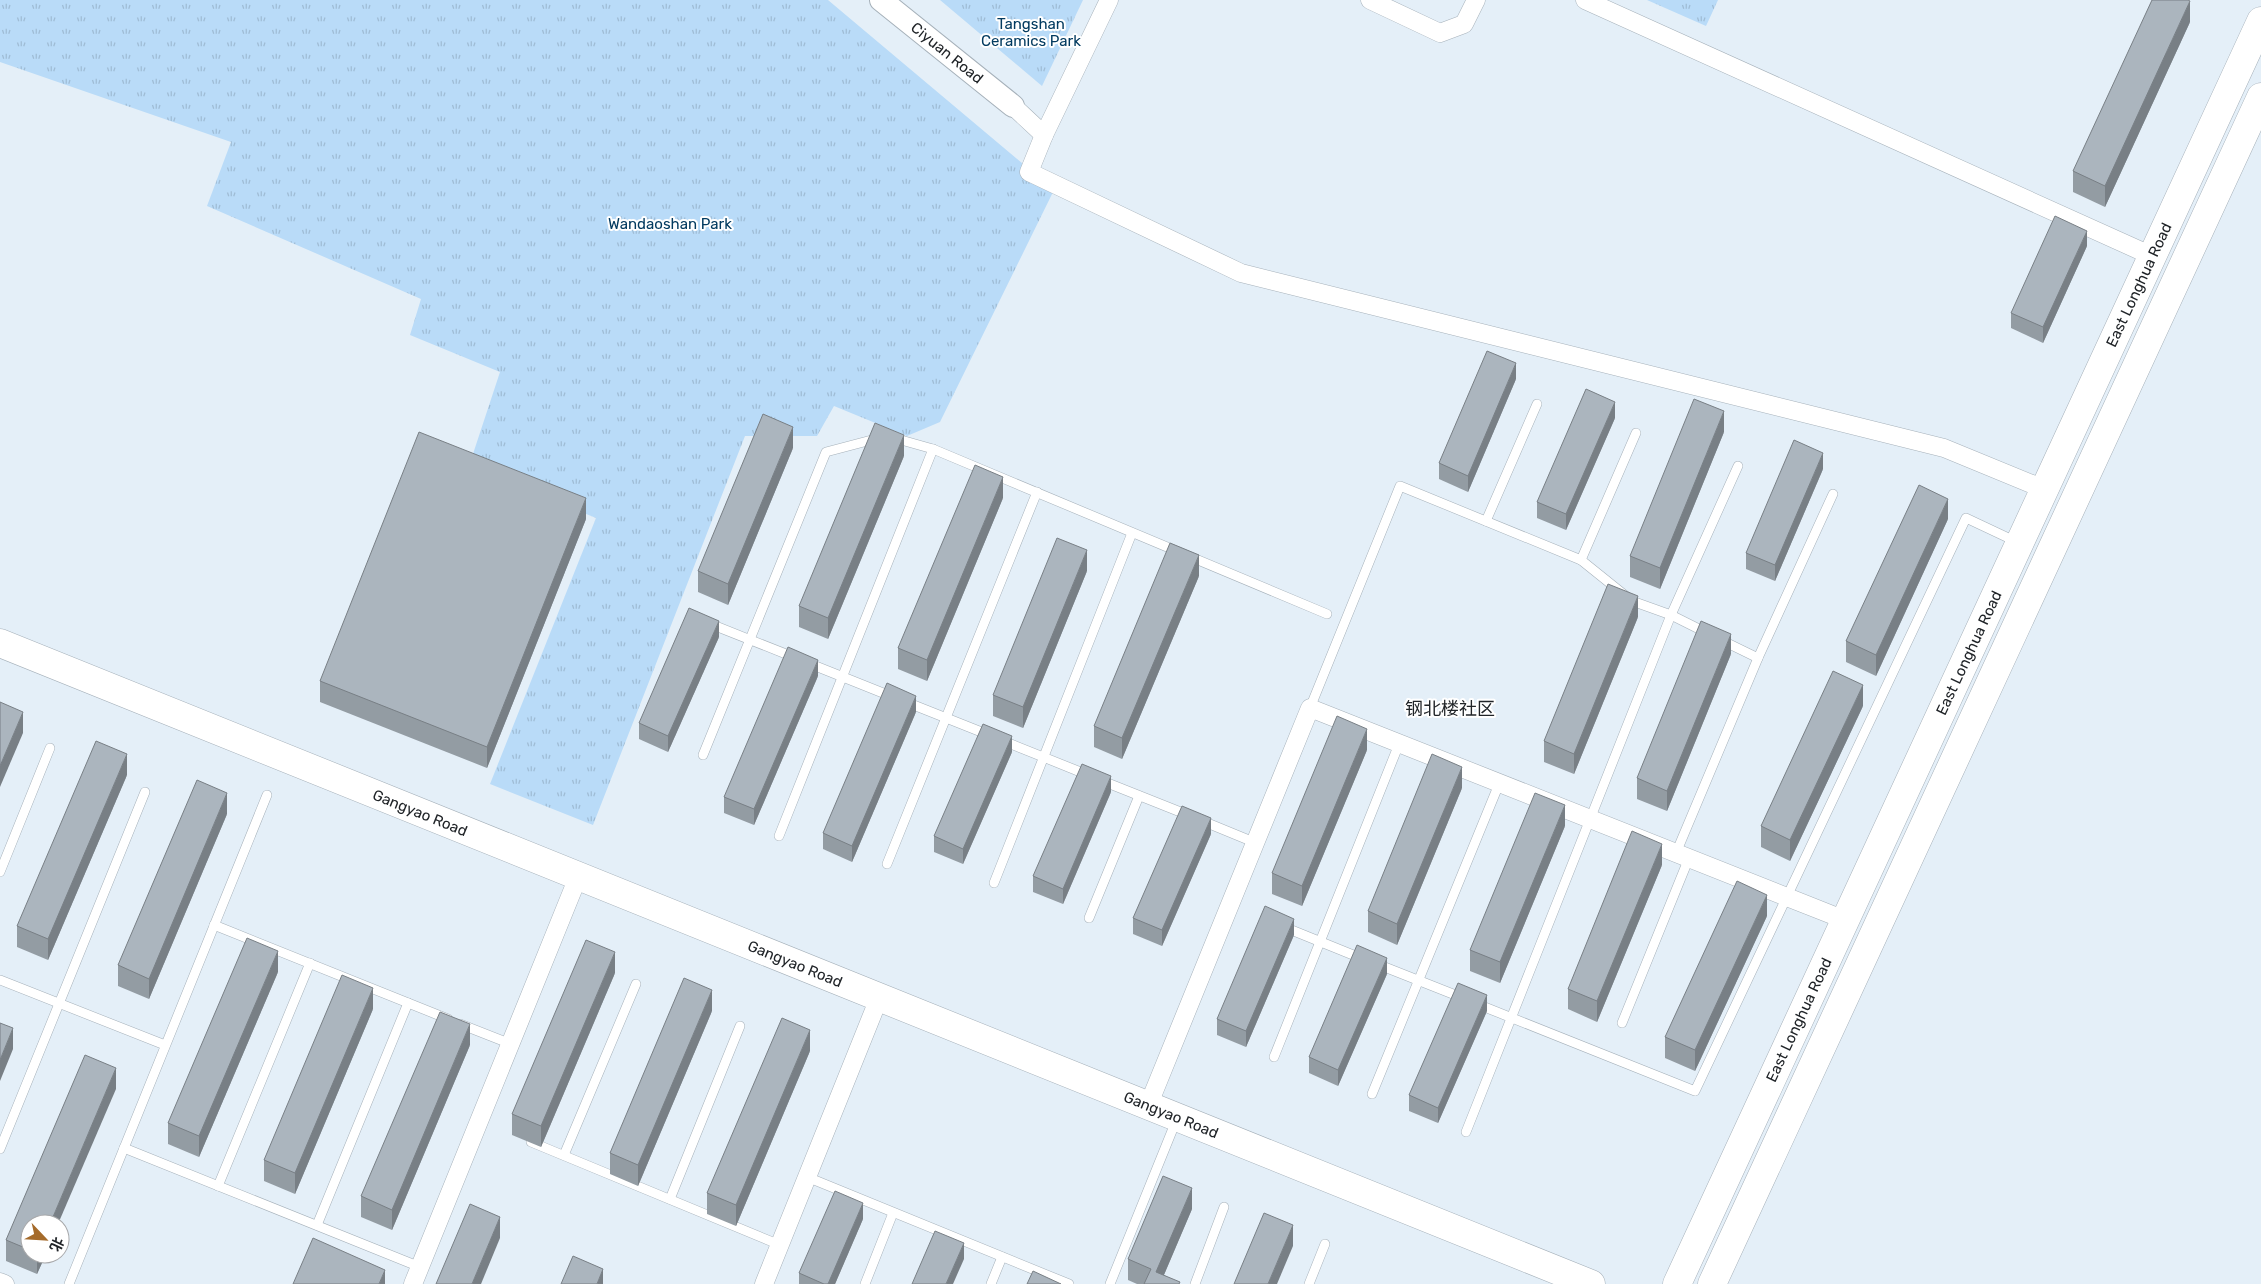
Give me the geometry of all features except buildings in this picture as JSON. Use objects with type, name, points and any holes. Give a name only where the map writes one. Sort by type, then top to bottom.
[{"type":"main road","name":"East Longhua Road","points":[[1677,1284],[2261,21]]},
{"type":"main road","name":"East Longhua Road","points":[[1712,1284],[2261,97]]},
{"type":"main road","name":"Gangyao Road","points":[[0,643],[1591,1284]]},
{"type":"street","name":"Ciyuan Road","points":[[881,0],[1012,106]]},
{"type":"street","points":[[1109,0],[1044,135],[1029,172],[1241,273],[1944,448],[2044,490]]},
{"type":"street","points":[[1370,0],[1440,33],[1464,24],[1476,0]]},
{"type":"street","points":[[1585,0],[2152,256]]},
{"type":"street","points":[[1012,106],[1044,135]]},
{"type":"street","points":[[1148,1106],[1310,708],[1845,920]]},
{"type":"street","points":[[413,1284],[578,877]]},
{"type":"street","points":[[764,1284],[879,998]]},
{"type":"street","points":[[0,1282],[5,1284]]},
{"type":"lane","points":[[1486,521],[1538,404]]},
{"type":"lane","points":[[1581,560],[1636,433]]},
{"type":"lane","points":[[703,754],[826,452],[888,436],[933,449],[1327,614]]},
{"type":"lane","points":[[779,836],[933,449]]},
{"type":"lane","points":[[1466,1132],[1671,615],[1738,466]]},
{"type":"lane","points":[[1310,708],[1400,486],[1581,560],[1632,601],[1671,615],[1758,658]]},
{"type":"lane","points":[[887,864],[1037,492]]},
{"type":"lane","points":[[1622,1023],[1682,856],[1758,658],[1833,494]]},
{"type":"lane","points":[[1275,924],[1695,1091],[1785,897],[1966,518],[2020,543]]},
{"type":"lane","points":[[994,883],[1132,533]]},
{"type":"lane","points":[[697,618],[1256,842]]},
{"type":"lane","points":[[1274,1057],[1318,941],[1399,744]]},
{"type":"lane","points":[[0,872],[50,748]]},
{"type":"lane","points":[[1372,1094],[1417,980],[1499,784]]},
{"type":"lane","points":[[0,1149],[145,792]]},
{"type":"lane","points":[[69,1284],[267,795]]},
{"type":"lane","points":[[1089,918],[1139,796]]},
{"type":"lane","points":[[214,924],[511,1044]]},
{"type":"lane","points":[[218,1186],[310,963]]},
{"type":"lane","points":[[0,980],[165,1045]]},
{"type":"lane","points":[[564,1155],[636,984]]},
{"type":"lane","points":[[317,1225],[408,1003]]},
{"type":"lane","points":[[670,1199],[740,1026]]},
{"type":"lane","points":[[1110,1284],[1178,1118]]},
{"type":"lane","points":[[522,1138],[780,1245]]},
{"type":"lane","points":[[124,1148],[420,1267]]},
{"type":"lane","points":[[807,1177],[1069,1284]]},
{"type":"lane","points":[[1195,1284],[1224,1207]]},
{"type":"lane","points":[[865,1284],[893,1213]]},
{"type":"lane","points":[[1309,1284],[1325,1244]]},
{"type":"lane","points":[[991,1284],[1002,1256]]},
{"type":"green space","name":"Wandaoshan Park","points":[[0,0],[828,0],[1054,190],[940,422],[907,436],[834,406],[817,436],[745,436],[593,825],[490,784],[596,518],[469,466],[500,372],[410,335],[421,299],[207,206],[231,142],[0,62]]},
{"type":"green space","name":"Tangshan Ceramics Park","points":[[940,0],[1083,0],[1042,86]]},
{"type":"green space","points":[[1647,0],[1718,0],[1706,26]]},
{"type":"district","name":"钢北楼社区","points":[[1450,709]]}]
